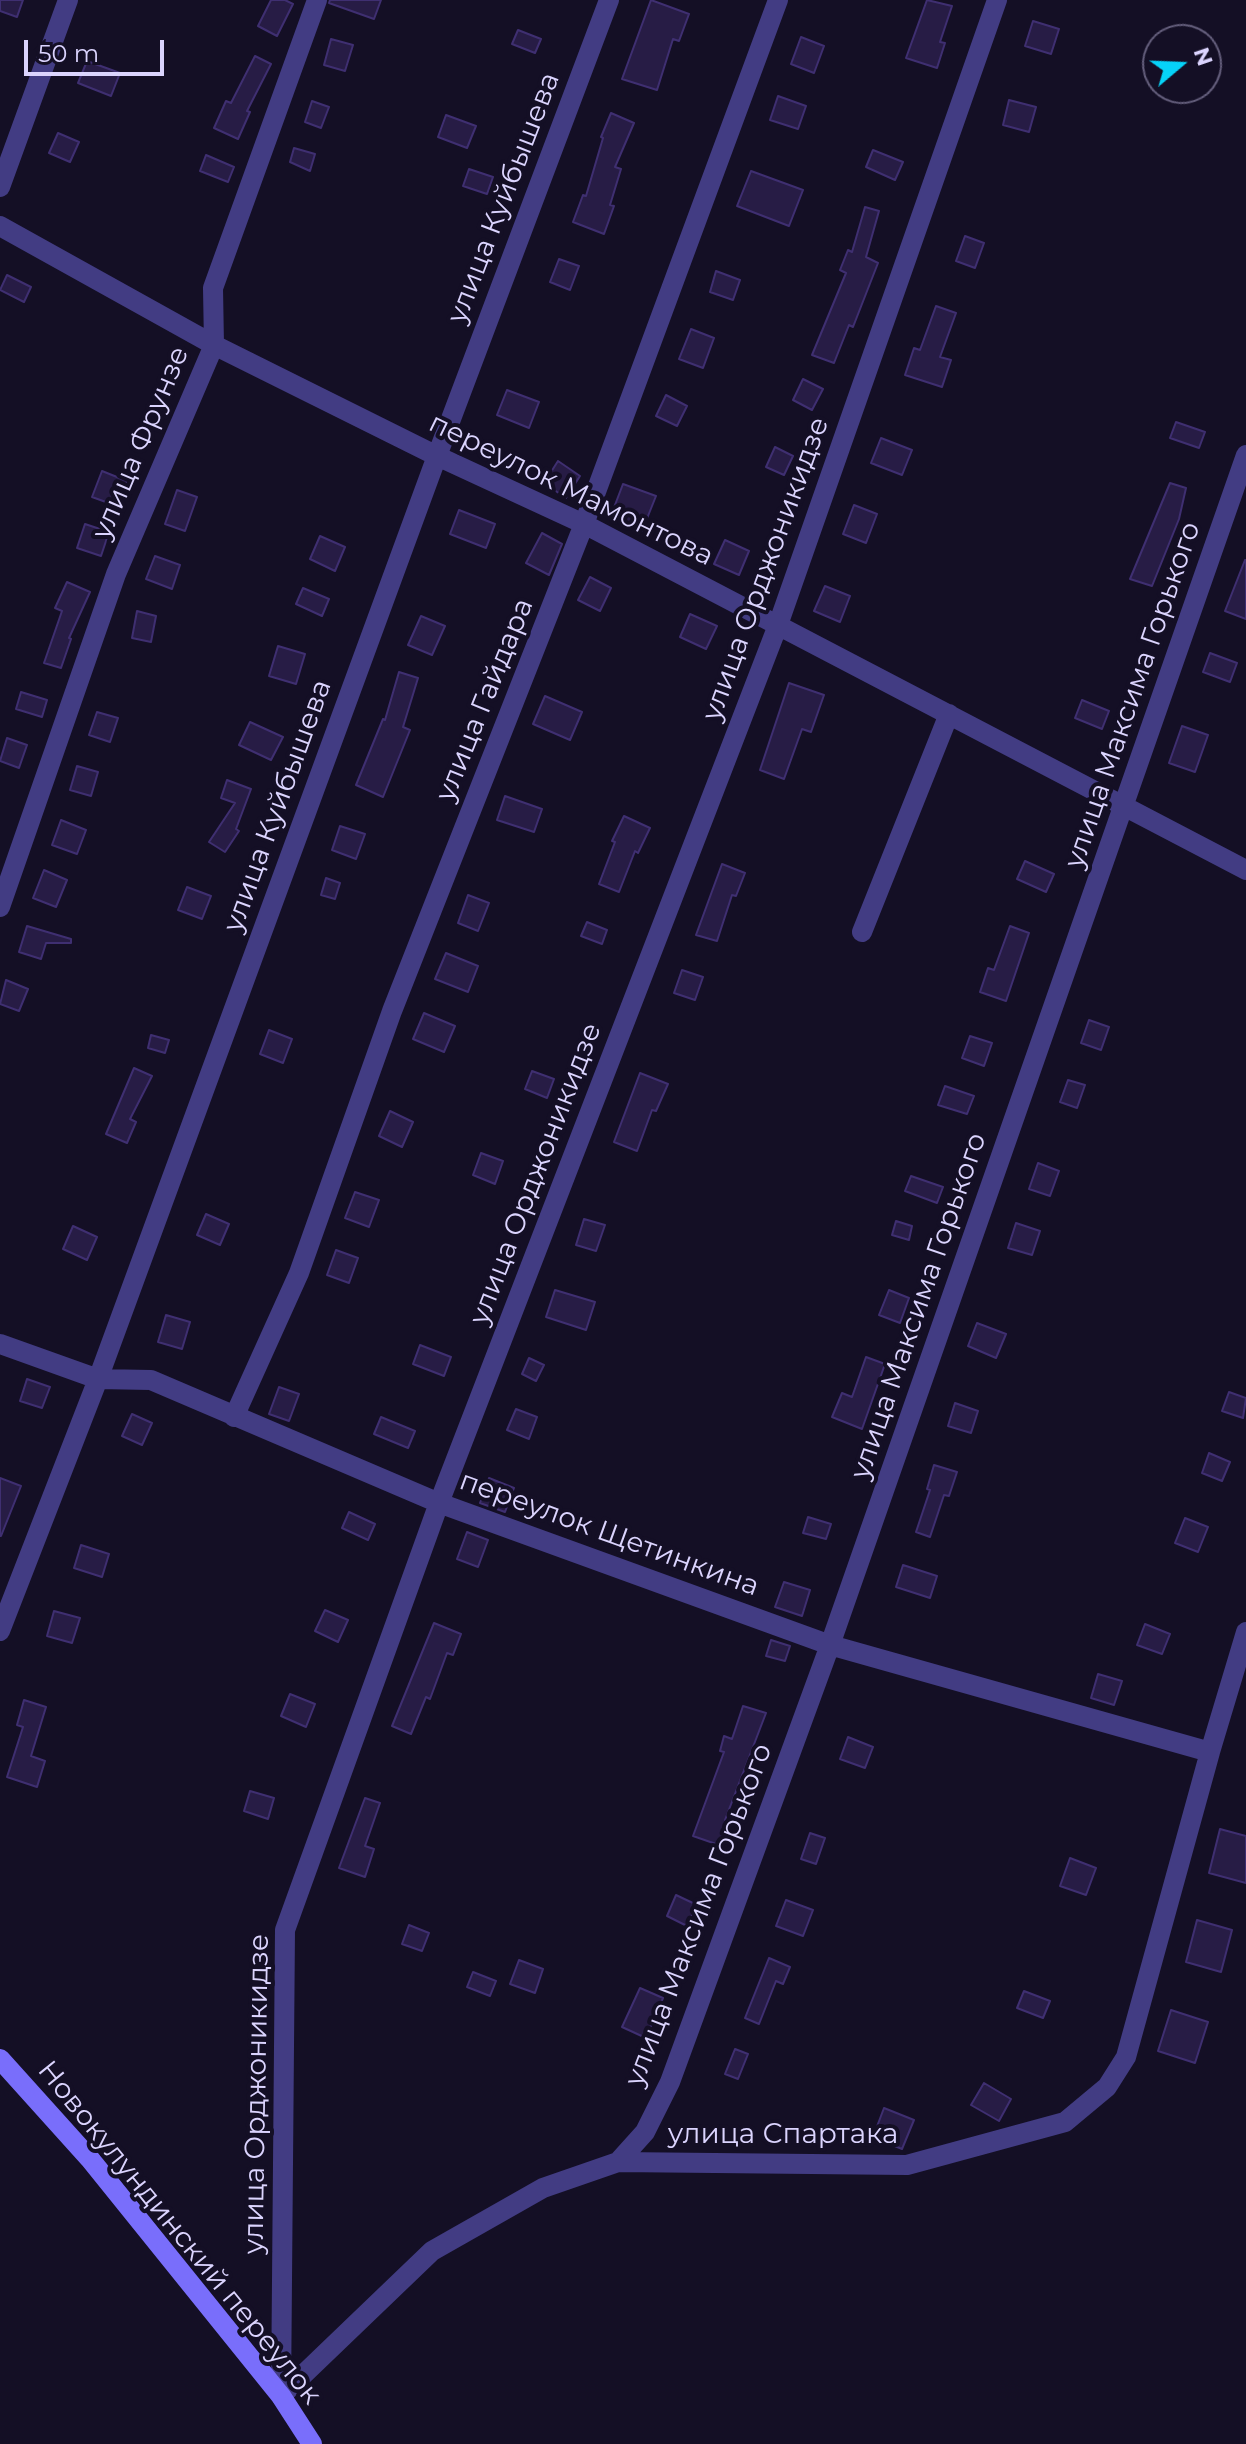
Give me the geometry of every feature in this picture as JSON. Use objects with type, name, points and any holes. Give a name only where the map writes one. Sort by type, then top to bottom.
[{"type":"street","points":[[0,187],[68,0]]},
{"type":"street","name":"улица Фрунзе","points":[[0,907],[116,574],[214,345],[213,288],[317,0]]},
{"type":"street","name":"улица Куйбышева","points":[[0,1631],[98,1379],[437,456],[609,0]]},
{"type":"street","name":"улица Гайдара","points":[[234,1417],[299,1273],[392,1011],[584,524],[778,0]]},
{"type":"street","name":"улица Орджоникидзе","points":[[281,2396],[285,1930],[439,1503],[778,625],[997,0]]},
{"type":"street","name":"переулок Мамонтова","points":[[0,226],[214,345],[437,456],[584,524],[1246,870]]},
{"type":"street","name":"улица Максима Горького","points":[[618,2162],[645,2132],[670,2082],[830,1645],[1246,455]]},
{"type":"street","points":[[862,932],[949,714]]},
{"type":"street","name":"переулок Щетинкина","points":[[0,1344],[98,1379],[151,1380],[439,1503],[830,1645],[1210,1752]]},
{"type":"street","name":"улица Спартака","points":[[281,2396],[432,2251],[543,2188],[618,2162],[907,2165],[1065,2122],[1107,2087],[1126,2057],[1246,1632]]},
{"type":"street","name":"Новокулундинский переулок","points":[[0,2059],[90,2159],[281,2396],[312,2444]]},
{"type":"building","points":[[0,0],[23,0],[17,17],[0,11]]},
{"type":"building","points":[[271,0],[285,0],[293,4],[277,36],[258,26]]},
{"type":"building","points":[[330,0],[381,0],[374,19],[329,3]]},
{"type":"building","points":[[651,0],[689,14],[679,41],[673,39],[657,90],[622,79]]},
{"type":"building","points":[[927,0],[952,6],[940,42],[945,43],[937,68],[906,58]]},
{"type":"building","points":[[1033,21],[1059,29],[1051,54],[1025,46]]},
{"type":"building","points":[[518,30],[541,39],[535,53],[512,44]]},
{"type":"building","points":[[801,37],[824,46],[814,73],[791,64]]},
{"type":"building","points":[[331,39],[353,45],[345,71],[324,65]]},
{"type":"building","points":[[255,56],[271,64],[247,111],[250,112],[238,139],[214,128],[226,101],[231,103]]},
{"type":"building","points":[[87,61],[120,73],[111,96],[78,83]]},
{"type":"building","points":[[778,96],[806,106],[798,129],[770,120]]},
{"type":"building","points":[[1009,100],[1036,107],[1029,132],[1003,125]]},
{"type":"building","points":[[312,101],[329,107],[321,128],[305,122]]},
{"type":"building","points":[[611,113],[634,123],[615,167],[621,169],[610,205],[614,206],[604,234],[573,222],[583,195],[586,196],[601,137]]},
{"type":"building","points":[[446,115],[476,126],[467,148],[438,137]]},
{"type":"building","points":[[58,133],[79,142],[70,162],[49,153]]},
{"type":"building","points":[[294,148],[315,154],[310,171],[290,162]]},
{"type":"building","points":[[873,150],[903,162],[895,180],[866,167]]},
{"type":"building","points":[[206,155],[234,167],[228,182],[200,171]]},
{"type":"building","points":[[469,169],[493,177],[487,194],[463,186]]},
{"type":"building","points":[[751,171],[803,190],[789,226],[737,206]]},
{"type":"building","points":[[865,207],[879,211],[866,257],[878,263],[853,327],[849,325],[834,363],[812,355],[846,273],[840,270],[848,250],[852,252]]},
{"type":"building","points":[[965,236],[984,243],[975,268],[956,261]]},
{"type":"building","points":[[559,259],[579,266],[570,290],[550,282]]},
{"type":"building","points":[[716,271],[740,280],[733,300],[710,292]]},
{"type":"building","points":[[7,275],[31,287],[24,302],[0,290]]},
{"type":"building","points":[[936,306],[956,313],[940,357],[951,360],[942,387],[905,375],[914,348],[920,350]]},
{"type":"building","points":[[691,329],[714,338],[703,368],[679,359]]},
{"type":"building","points":[[803,379],[823,389],[812,410],[793,400]]},
{"type":"building","points":[[507,390],[539,402],[529,428],[497,415]]},
{"type":"building","points":[[666,395],[687,406],[677,426],[656,416]]},
{"type":"building","points":[[1176,422],[1205,432],[1199,448],[1170,438]]},
{"type":"building","points":[[881,438],[912,450],[902,475],[871,463]]},
{"type":"building","points":[[775,447],[793,456],[784,475],[766,467]]},
{"type":"building","points":[[558,461],[580,476],[566,498],[544,483]]},
{"type":"building","points":[[102,471],[127,481],[117,506],[92,497]]},
{"type":"building","points":[[1170,483],[1186,488],[1179,519],[1152,586],[1130,579]]},
{"type":"building","points":[[623,484],[656,496],[642,531],[610,518]]},
{"type":"building","points":[[177,490],[197,497],[185,531],[165,524]]},
{"type":"building","points":[[854,505],[877,514],[866,543],[843,534]]},
{"type":"building","points":[[459,510],[495,524],[486,548],[450,534]]},
{"type":"building","points":[[85,524],[109,532],[101,556],[77,548]]},
{"type":"building","points":[[542,533],[562,544],[549,575],[526,563]]},
{"type":"building","points":[[320,536],[345,547],[335,571],[310,559]]},
{"type":"building","points":[[725,540],[749,551],[739,575],[714,564]]},
{"type":"building","points":[[155,556],[180,565],[172,589],[146,579]]},
{"type":"building","points":[[1246,560],[1246,619],[1225,611]]},
{"type":"building","points":[[590,577],[611,588],[600,611],[578,600]]},
{"type":"building","points":[[67,582],[90,592],[69,638],[61,668],[44,663],[62,611],[55,608]]},
{"type":"building","points":[[825,586],[850,596],[840,622],[814,611]]},
{"type":"building","points":[[303,588],[329,599],[322,616],[296,604]]},
{"type":"building","points":[[137,611],[156,616],[151,642],[132,638]]},
{"type":"building","points":[[690,614],[717,626],[706,649],[680,637]]},
{"type":"building","points":[[421,616],[445,626],[432,655],[408,645]]},
{"type":"building","points":[[278,646],[305,654],[296,684],[269,676]]},
{"type":"building","points":[[1210,653],[1237,663],[1230,682],[1203,672]]},
{"type":"building","points":[[399,672],[418,678],[403,727],[410,730],[383,797],[356,785],[385,720]]},
{"type":"building","points":[[789,683],[824,695],[811,732],[802,729],[784,779],[760,770]]},
{"type":"building","points":[[21,692],[47,700],[42,717],[16,709]]},
{"type":"building","points":[[545,696],[582,712],[570,740],[533,724]]},
{"type":"building","points":[[1082,700],[1109,711],[1102,729],[1075,718]]},
{"type":"building","points":[[97,712],[118,718],[110,742],[89,735]]},
{"type":"building","points":[[250,722],[283,737],[271,760],[239,745]]},
{"type":"building","points":[[1182,726],[1208,735],[1195,772],[1169,763]]},
{"type":"building","points":[[7,738],[27,745],[19,768],[0,761]]},
{"type":"building","points":[[77,766],[98,772],[91,796],[70,790]]},
{"type":"building","points":[[227,780],[251,789],[236,829],[239,831],[225,852],[209,842],[235,803],[221,798]]},
{"type":"building","points":[[505,796],[542,809],[534,832],[497,820]]},
{"type":"building","points":[[624,816],[650,828],[638,853],[635,851],[619,892],[599,884],[615,842],[612,841]]},
{"type":"building","points":[[61,820],[86,830],[77,854],[52,845]]},
{"type":"building","points":[[340,826],[365,834],[356,859],[332,850]]},
{"type":"building","points":[[1025,861],[1054,874],[1046,892],[1017,879]]},
{"type":"building","points":[[722,864],[745,873],[736,896],[732,895],[717,941],[696,935]]},
{"type":"building","points":[[44,870],[67,880],[56,907],[33,898]]},
{"type":"building","points":[[326,878],[340,883],[335,899],[321,895]]},
{"type":"building","points":[[187,887],[211,896],[202,919],[178,910]]},
{"type":"building","points":[[468,895],[489,903],[478,931],[458,923]]},
{"type":"building","points":[[587,922],[607,930],[602,944],[581,936]]},
{"type":"building","points":[[27,926],[71,939],[71,943],[46,943],[41,959],[19,952]]},
{"type":"building","points":[[1010,926],[1029,933],[1006,1001],[980,992],[988,968],[994,970]]},
{"type":"building","points":[[446,953],[478,966],[468,992],[435,979]]},
{"type":"building","points":[[682,970],[703,977],[695,1000],[674,993]]},
{"type":"building","points":[[6,980],[28,989],[19,1011],[0,1004]]},
{"type":"building","points":[[424,1013],[455,1026],[444,1052],[413,1039]]},
{"type":"building","points":[[1089,1020],[1109,1027],[1101,1050],[1081,1043]]},
{"type":"building","points":[[269,1030],[292,1039],[283,1063],[260,1054]]},
{"type":"building","points":[[151,1035],[169,1040],[165,1053],[148,1048]]},
{"type":"building","points":[[970,1036],[992,1043],[984,1066],[962,1058]]},
{"type":"building","points":[[134,1068],[152,1076],[130,1119],[136,1122],[127,1143],[106,1134]]},
{"type":"building","points":[[532,1071],[554,1079],[547,1098],[525,1089]]},
{"type":"building","points":[[640,1073],[668,1084],[656,1111],[652,1110],[637,1151],[614,1142]]},
{"type":"building","points":[[1068,1080],[1085,1085],[1077,1108],[1060,1102]]},
{"type":"building","points":[[945,1086],[974,1096],[967,1114],[938,1105]]},
{"type":"building","points":[[390,1111],[413,1122],[402,1147],[379,1136]]},
{"type":"building","points":[[481,1153],[503,1161],[495,1184],[473,1175]]},
{"type":"building","points":[[1038,1163],[1059,1171],[1050,1196],[1029,1189]]},
{"type":"building","points":[[911,1176],[943,1187],[937,1203],[905,1191]]},
{"type":"building","points":[[355,1192],[379,1200],[369,1227],[345,1218]]},
{"type":"building","points":[[206,1214],[229,1224],[220,1245],[197,1235]]},
{"type":"building","points":[[584,1219],[605,1225],[596,1251],[576,1245]]},
{"type":"building","points":[[896,1221],[912,1226],[909,1240],[892,1235]]},
{"type":"building","points":[[1016,1223],[1040,1231],[1032,1255],[1008,1248]]},
{"type":"building","points":[[73,1226],[97,1237],[87,1260],[63,1249]]},
{"type":"building","points":[[336,1250],[358,1258],[349,1283],[327,1275]]},
{"type":"building","points":[[555,1290],[595,1302],[586,1330],[546,1317]]},
{"type":"building","points":[[889,1290],[909,1298],[900,1323],[879,1315]]},
{"type":"building","points":[[166,1315],[190,1322],[182,1349],[158,1342]]},
{"type":"building","points":[[977,1323],[1006,1334],[996,1358],[968,1346]]},
{"type":"building","points":[[420,1345],[451,1357],[444,1376],[413,1364]]},
{"type":"building","points":[[866,1357],[885,1364],[862,1429],[832,1417],[842,1393],[852,1397]]},
{"type":"building","points":[[529,1358],[544,1365],[536,1381],[522,1374]]},
{"type":"building","points":[[27,1379],[50,1387],[42,1408],[20,1401]]},
{"type":"building","points":[[279,1387],[299,1394],[289,1421],[269,1414]]},
{"type":"building","points":[[1229,1392],[1246,1398],[1243,1418],[1222,1411]]},
{"type":"building","points":[[955,1403],[978,1411],[971,1433],[948,1426]]},
{"type":"building","points":[[516,1409],[537,1417],[529,1439],[507,1430]]},
{"type":"building","points":[[132,1414],[152,1423],[142,1445],[122,1436]]},
{"type":"building","points":[[381,1417],[415,1431],[408,1448],[374,1434]]},
{"type":"building","points":[[1209,1453],[1230,1462],[1222,1481],[1202,1473]]},
{"type":"building","points":[[934,1465],[957,1472],[949,1496],[944,1495],[930,1537],[916,1532],[930,1490],[927,1489]]},
{"type":"building","points":[[0,1478],[21,1486],[1,1536],[0,1536]]},
{"type":"building","points":[[489,1478],[514,1488],[505,1512],[480,1503]]},
{"type":"building","points":[[349,1512],[375,1524],[368,1540],[342,1528]]},
{"type":"building","points":[[808,1517],[831,1524],[826,1539],[803,1533]]},
{"type":"building","points":[[1185,1518],[1208,1527],[1198,1552],[1175,1543]]},
{"type":"building","points":[[467,1532],[488,1540],[478,1567],[457,1559]]},
{"type":"building","points":[[81,1545],[109,1554],[102,1577],[74,1568]]},
{"type":"building","points":[[903,1565],[937,1576],[930,1598],[896,1587]]},
{"type":"building","points":[[784,1582],[810,1590],[802,1616],[775,1607]]},
{"type":"building","points":[[325,1610],[348,1620],[338,1642],[315,1631]]},
{"type":"building","points":[[54,1611],[80,1618],[72,1643],[47,1636]]},
{"type":"building","points":[[434,1623],[461,1634],[453,1655],[447,1653],[430,1699],[426,1697],[411,1734],[392,1726]]},
{"type":"building","points":[[1145,1624],[1170,1634],[1162,1654],[1137,1645]]},
{"type":"building","points":[[771,1640],[790,1646],[785,1661],[766,1656]]},
{"type":"building","points":[[1098,1674],[1122,1681],[1114,1705],[1091,1698]]},
{"type":"building","points":[[290,1694],[315,1704],[306,1727],[281,1716]]},
{"type":"building","points":[[24,1700],[46,1707],[31,1756],[45,1761],[37,1787],[7,1777],[23,1727],[17,1725]]},
{"type":"building","points":[[743,1706],[766,1713],[725,1820],[719,1845],[693,1836],[724,1752],[720,1751],[724,1736],[732,1739]]},
{"type":"building","points":[[848,1737],[873,1747],[865,1768],[840,1759]]},
{"type":"building","points":[[250,1791],[274,1798],[268,1819],[244,1811]]},
{"type":"building","points":[[365,1798],[380,1803],[365,1846],[374,1849],[365,1877],[339,1868]]},
{"type":"building","points":[[1220,1829],[1246,1836],[1246,1883],[1209,1873]]},
{"type":"building","points":[[810,1833],[825,1838],[816,1864],[801,1859]]},
{"type":"building","points":[[1070,1858],[1096,1868],[1086,1895],[1060,1886]]},
{"type":"building","points":[[676,1895],[697,1905],[687,1926],[667,1916]]},
{"type":"building","points":[[786,1900],[813,1910],[803,1936],[776,1926]]},
{"type":"building","points":[[1197,1920],[1232,1930],[1221,1972],[1186,1962]]},
{"type":"building","points":[[409,1925],[429,1933],[422,1951],[402,1944]]},
{"type":"building","points":[[769,1958],[790,1967],[783,1984],[776,1981],[759,2024],[745,2018]]},
{"type":"building","points":[[519,1960],[543,1969],[535,1993],[510,1984]]},
{"type":"building","points":[[473,1972],[496,1981],[490,1996],[467,1987]]},
{"type":"building","points":[[640,1988],[663,1998],[646,2038],[622,2027]]},
{"type":"building","points":[[1024,1991],[1050,2001],[1043,2018],[1017,2008]]},
{"type":"building","points":[[1171,2010],[1208,2022],[1195,2063],[1158,2051]]},
{"type":"building","points":[[735,2049],[748,2054],[738,2079],[725,2074]]},
{"type":"building","points":[[984,2083],[1011,2099],[999,2121],[971,2105]]},
{"type":"building","points":[[884,2108],[914,2120],[902,2149],[873,2137]]}]
